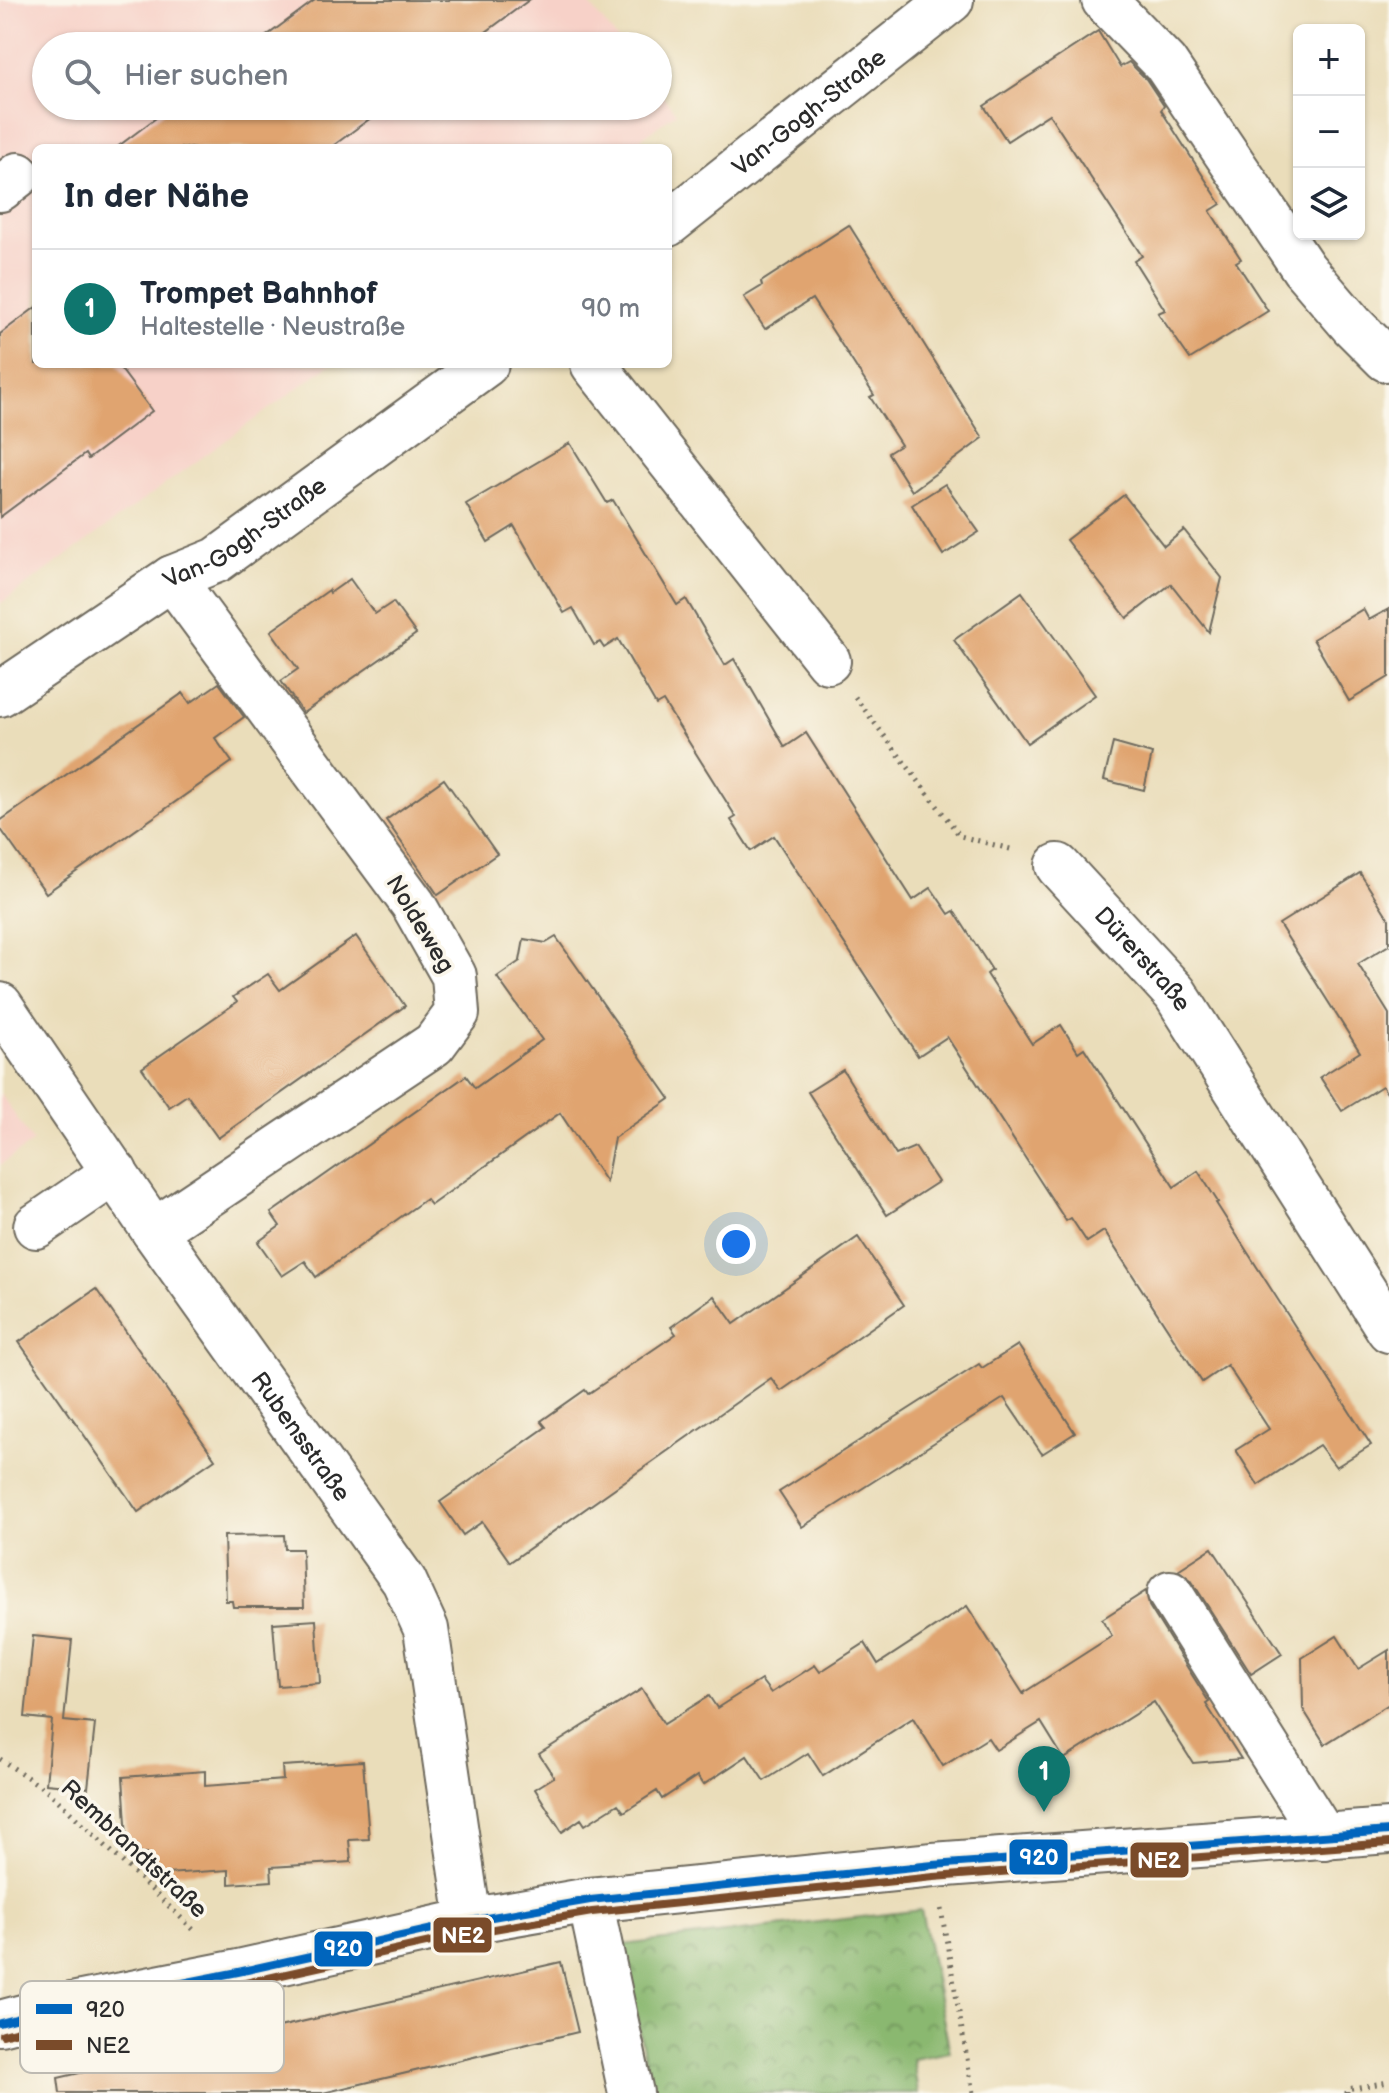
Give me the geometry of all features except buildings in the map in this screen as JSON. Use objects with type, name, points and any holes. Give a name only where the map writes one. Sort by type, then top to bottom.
[{"type":"street","points":[[1104,0],[1165,63],[1304,269],[1386,359]]},
{"type":"street","name":"Van-Gogh-Straße","points":[[672,221],[942,3]]},
{"type":"street","name":"Van-Gogh-Straße","points":[[0,694],[172,578],[217,560],[481,368]]},
{"type":"street","points":[[596,368],[828,661]]},
{"type":"street","name":"Noldeweg","points":[[154,1231],[434,1044],[457,1013],[454,976],[413,904],[172,578]]},
{"type":"street","name":"Dürerstraße","points":[[1058,866],[1175,993],[1389,1330]]},
{"type":"street","name":"Rubensstraße","points":[[0,1005],[154,1231],[404,1581],[426,1629],[469,1921]]},
{"type":"street","points":[[36,1226],[115,1172]]},
{"type":"street","points":[[1170,1593],[1324,1837]]},
{"type":"street","points":[[192,1981],[469,1921],[590,1900],[933,1865],[1389,1831]]},
{"type":"street","points":[[590,1900],[631,2093]]},
{"type":"street","points":[[0,2023],[20,2018]]},
{"type":"path","points":[[828,661],[960,836],[1011,849],[1058,866]]},
{"type":"path","name":"Rembrandtstraße","points":[[0,1759],[49,1792],[238,1972]]},
{"type":"path","points":[[933,1865],[973,2093]]},
{"type":"path","points":[[1347,2093],[1347,2089],[1389,2082]]},
{"type":"shaded area","points":[[0,0],[586,0],[612,32],[32,32],[32,120],[666,120],[633,144],[32,144],[32,368],[325,368],[0,604]]},
{"type":"shaded area","points":[[0,1093],[33,1142],[0,1165]]},
{"type":"green space","points":[[921,1910],[950,2052],[913,2059],[918,2093],[652,2093],[622,1945]]},
{"type":"transit line","name":"920","points":[[192,1981],[469,1921],[590,1900],[933,1865],[1389,1831]]},
{"type":"transit line","name":"NE2","points":[[255,1981],[471,1933],[592,1912],[934,1877],[1389,1843]]},
{"type":"transit line","name":"920","points":[[0,2023],[20,2018]]},
{"type":"transit line","name":"NE2","points":[[3,2035],[20,2031]]},
{"type":"place","name":"Trompet Bahnhof","points":[[1044,1812]]}]
